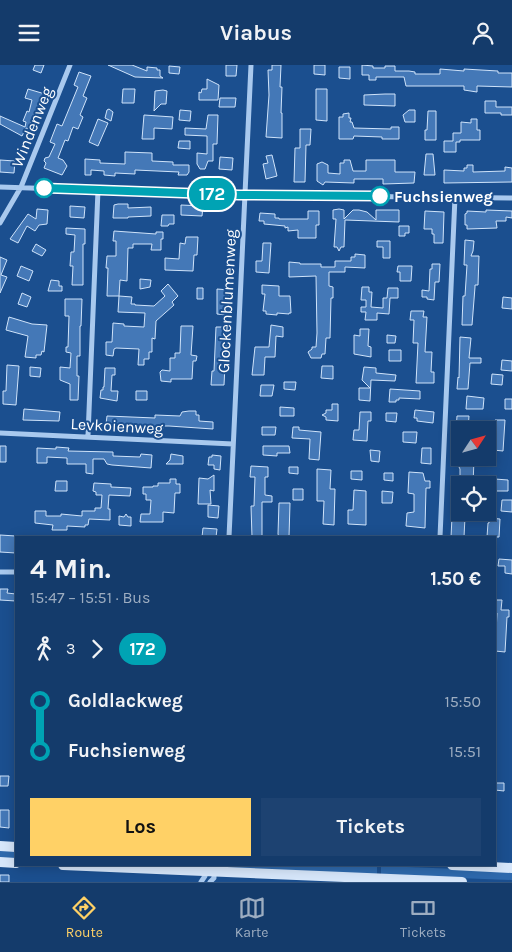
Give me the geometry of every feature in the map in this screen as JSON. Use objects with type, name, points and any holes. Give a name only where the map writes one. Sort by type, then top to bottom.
[{"type":"main road","points":[[0,846],[15,847]]},
{"type":"main road","points":[[0,862],[15,863]]},
{"type":"main road","points":[[113,866],[212,868],[462,882]]},
{"type":"main road","points":[[472,866],[512,868]]},
{"type":"street","name":"Windenweg","points":[[0,223],[21,187],[70,65]]},
{"type":"street","name":"Glockenblumenweg","points":[[229,536],[250,65]]},
{"type":"street","points":[[0,187],[245,195],[512,198]]},
{"type":"street","points":[[88,436],[98,190]]},
{"type":"street","points":[[440,536],[455,197]]},
{"type":"street","name":"Levkoienweg","points":[[0,433],[233,444]]},
{"type":"street","points":[[0,572],[15,572]]},
{"type":"street","points":[[201,882],[212,868]]},
{"type":"street","points":[[210,882],[214,879],[212,868]]},
{"type":"shaded area","points":[[0,849],[15,850],[15,859],[0,858]]},
{"type":"shaded area","points":[[377,866],[377,875],[220,867]]},
{"type":"shaded area","points":[[381,866],[512,871],[512,880],[381,875]]},
{"type":"building","points":[[35,65],[44,65],[41,73],[33,70]]},
{"type":"building","points":[[108,65],[132,65],[147,71],[147,67],[157,68],[157,70],[160,70],[160,76],[163,78],[135,77]]},
{"type":"building","points":[[226,65],[237,65],[236,76],[226,76]]},
{"type":"building","points":[[272,65],[281,65],[282,138],[266,137],[269,95],[268,70],[272,70]]},
{"type":"building","points":[[314,65],[325,65],[325,75],[314,74]]},
{"type":"building","points":[[362,65],[373,66],[373,68],[395,66],[395,71],[409,71],[415,72],[415,74],[440,74],[440,69],[512,73],[512,87],[477,86],[477,92],[464,90],[464,86],[406,86],[404,77],[376,77],[376,80],[369,80],[369,75],[362,75]]},
{"type":"building","points":[[169,66],[180,67],[179,74],[169,73]]},
{"type":"building","points":[[339,67],[350,67],[350,79],[339,78]]},
{"type":"building","points":[[79,72],[91,76],[83,96],[87,98],[80,115],[83,117],[78,129],[73,127],[68,141],[65,140],[58,158],[63,160],[67,166],[62,175],[44,168],[46,163],[44,161],[45,158],[49,157],[55,144],[50,142],[57,124],[62,126],[78,87],[74,85]]},
{"type":"building","points":[[207,79],[219,85],[218,100],[199,100],[199,92],[201,93],[202,89],[207,89]]},
{"type":"building","points":[[28,89],[45,94],[45,99],[41,113],[35,112],[28,129],[26,128],[22,136],[0,124],[0,116],[25,127],[26,122],[23,121],[27,111],[29,112],[32,100],[25,98]]},
{"type":"building","points":[[123,89],[135,89],[134,103],[122,103]]},
{"type":"building","points":[[316,89],[327,89],[327,121],[316,120]]},
{"type":"building","points":[[155,91],[167,91],[166,104],[161,104],[154,111]]},
{"type":"building","points":[[395,94],[395,106],[364,105],[364,95]]},
{"type":"building","points":[[220,98],[236,98],[235,107],[219,107]]},
{"type":"building","points":[[485,101],[496,101],[496,107],[512,107],[512,115],[485,113]]},
{"type":"building","points":[[109,109],[113,112],[111,121],[105,118]]},
{"type":"building","points":[[180,110],[191,111],[190,121],[179,120]]},
{"type":"building","points":[[409,110],[415,110],[415,122],[405,122],[403,115]]},
{"type":"building","points":[[428,111],[436,111],[436,140],[425,140]]},
{"type":"building","points":[[349,113],[350,122],[352,122],[354,128],[391,129],[391,127],[399,127],[399,139],[354,136],[353,139],[339,139],[339,117]]},
{"type":"building","points":[[144,115],[173,117],[172,129],[154,128],[154,139],[142,139]]},
{"type":"building","points":[[208,115],[218,115],[217,144],[213,144],[213,161],[208,161],[205,169],[200,169],[197,164],[197,153],[207,154],[207,136],[185,135],[185,128],[206,129]]},
{"type":"building","points":[[98,119],[108,123],[98,146],[89,142]]},
{"type":"building","points":[[471,119],[477,119],[477,130],[480,130],[480,140],[460,140],[460,142],[456,142],[456,152],[444,152],[444,141],[453,141],[453,133],[461,133],[461,122],[471,123]]},
{"type":"building","points":[[300,129],[311,129],[310,145],[306,145],[305,182],[294,182],[295,148],[300,148]]},
{"type":"building","points":[[179,141],[190,141],[190,149],[178,148]]},
{"type":"building","points":[[125,152],[152,153],[152,161],[173,162],[173,165],[189,165],[189,172],[187,175],[178,175],[179,172],[135,170],[135,174],[115,173],[115,176],[104,175],[104,171],[91,170],[91,175],[85,175],[85,159],[100,160],[100,163],[125,164]]},
{"type":"building","points":[[426,154],[433,154],[435,175],[424,175]]},
{"type":"building","points":[[272,155],[277,176],[266,179],[263,164],[268,163],[266,156]]},
{"type":"building","points":[[220,157],[233,158],[232,170],[219,169]]},
{"type":"building","points":[[0,160],[15,161],[14,173],[0,172]]},
{"type":"building","points":[[344,160],[350,160],[353,171],[366,171],[366,160],[395,160],[395,172],[415,172],[414,183],[383,184],[383,179],[354,179],[354,183],[325,182],[323,185],[317,181],[317,164],[322,162],[328,165],[328,173],[340,174],[340,163],[344,163]]},
{"type":"building","points":[[467,165],[473,165],[473,172],[505,171],[505,167],[512,168],[512,182],[444,183],[444,170],[464,171]]},
{"type":"building","points":[[128,204],[128,208],[151,207],[151,216],[113,218],[114,205]]},
{"type":"building","points":[[181,205],[203,206],[202,216],[181,215]]},
{"type":"building","points":[[70,206],[85,207],[84,218],[70,217]]},
{"type":"building","points":[[37,209],[48,210],[47,224],[39,225],[35,231],[27,226],[18,243],[10,239],[28,214],[36,219]]},
{"type":"building","points":[[333,210],[344,210],[344,219],[353,210],[359,210],[367,212],[376,220],[376,210],[399,210],[399,222],[345,220],[344,247],[341,247],[339,251],[337,247],[334,247],[336,219],[333,219]]},
{"type":"building","points":[[486,210],[512,211],[512,218],[506,217],[506,221],[496,221],[497,228],[467,229],[465,214],[467,211],[486,212]]},
{"type":"building","points":[[308,211],[319,211],[319,225],[316,225],[316,238],[298,238],[298,230],[288,231],[288,227],[264,224],[264,221],[259,221],[260,213],[275,214],[275,218],[279,219],[308,219]]},
{"type":"building","points":[[425,211],[444,212],[443,243],[434,243],[432,229],[424,229]]},
{"type":"building","points":[[162,215],[174,215],[174,224],[161,226]]},
{"type":"building","points":[[399,226],[409,226],[409,233],[405,233],[405,236],[399,236]]},
{"type":"building","points":[[66,228],[85,229],[83,285],[72,285],[73,266],[70,266],[71,252],[74,252],[75,235],[66,234]]},
{"type":"building","points":[[114,231],[156,234],[156,232],[163,232],[163,239],[161,239],[161,250],[151,250],[152,244],[133,244],[133,248],[128,248],[127,281],[120,280],[119,296],[107,296],[107,256],[116,256],[116,241],[113,241]]},
{"type":"building","points":[[186,237],[198,237],[197,255],[194,255],[193,271],[165,270],[165,258],[179,259],[180,243],[185,244]]},
{"type":"building","points":[[465,240],[474,241],[471,256],[479,256],[478,285],[475,285],[472,325],[462,325],[467,265],[464,265]]},
{"type":"building","points":[[377,241],[390,241],[390,258],[383,258],[383,247],[377,247]]},
{"type":"building","points":[[263,243],[271,243],[269,273],[256,272],[256,261],[262,261]]},
{"type":"building","points":[[36,244],[46,250],[42,256],[32,251]]},
{"type":"building","points":[[355,254],[365,255],[365,268],[345,267],[345,272],[329,272],[329,286],[333,287],[330,338],[326,338],[325,354],[322,354],[321,358],[311,358],[308,352],[312,347],[316,347],[317,333],[316,276],[289,277],[289,262],[321,264],[321,267],[335,267],[335,261],[351,261],[351,257],[355,257]]},
{"type":"building","points":[[0,257],[7,260],[1,275],[7,277],[0,293]]},
{"type":"building","points":[[432,264],[440,264],[439,282],[435,282],[434,300],[422,297],[422,290],[429,291]]},
{"type":"building","points":[[21,266],[33,271],[29,281],[17,276]]},
{"type":"building","points":[[398,266],[412,266],[411,281],[400,281],[400,272],[397,272]]},
{"type":"building","points":[[140,279],[151,280],[150,287],[140,289]]},
{"type":"building","points":[[51,280],[59,281],[62,291],[48,291]]},
{"type":"building","points":[[168,284],[178,296],[172,302],[174,305],[156,321],[155,339],[152,338],[152,352],[149,352],[149,359],[144,359],[144,365],[138,365],[139,349],[116,348],[114,349],[113,356],[106,355],[106,342],[112,342],[113,323],[124,324],[124,326],[144,327],[145,313],[118,312],[119,296],[132,297],[131,304],[154,306],[165,296],[161,291]]},
{"type":"building","points":[[262,285],[279,286],[279,296],[290,296],[291,313],[266,314],[266,311],[263,311],[265,294],[262,294]]},
{"type":"building","points":[[362,287],[369,287],[369,292],[372,292],[371,307],[383,308],[383,298],[387,298],[388,288],[398,288],[398,298],[390,298],[389,314],[377,313],[377,320],[365,320],[366,312],[361,312],[361,307],[366,307],[366,300],[361,300]]},
{"type":"building","points":[[197,288],[203,288],[203,299],[197,299]]},
{"type":"building","points":[[217,289],[229,290],[229,299],[226,299],[226,315],[217,314]]},
{"type":"building","points":[[22,293],[31,297],[27,307],[18,304]]},
{"type":"building","points":[[503,297],[512,298],[512,309],[502,308]]},
{"type":"building","points":[[65,299],[82,299],[80,356],[77,356],[77,376],[79,376],[78,400],[70,400],[70,384],[60,380],[60,367],[70,368],[71,353],[66,352],[66,347],[68,347],[69,316],[65,316]]},
{"type":"building","points":[[411,311],[424,311],[423,317],[427,317],[425,352],[432,352],[431,372],[434,372],[434,383],[416,383],[418,343],[413,343],[414,320],[410,320]]},
{"type":"building","points":[[9,317],[32,324],[47,325],[44,352],[42,351],[41,355],[36,355],[36,358],[25,357],[28,336],[6,330]]},
{"type":"building","points":[[271,325],[283,327],[283,337],[276,336],[275,357],[265,357],[264,375],[252,375],[255,347],[269,347]]},
{"type":"building","points":[[181,326],[193,326],[191,355],[197,356],[196,361],[193,361],[192,379],[171,379],[171,382],[161,381],[160,372],[162,370],[170,371],[170,358],[175,358],[175,353],[180,353]]},
{"type":"building","points":[[216,327],[227,327],[224,385],[211,385],[212,371],[214,371]]},
{"type":"building","points":[[360,329],[369,329],[368,346],[371,347],[371,357],[354,354],[354,335],[360,336]]},
{"type":"building","points":[[387,335],[396,336],[395,343],[387,343]]},
{"type":"building","points":[[460,337],[471,338],[469,358],[481,358],[481,363],[470,363],[468,389],[457,389]]},
{"type":"building","points":[[389,350],[401,350],[401,361],[389,361]]},
{"type":"building","points":[[502,360],[512,361],[512,371],[501,370]]},
{"type":"building","points":[[7,365],[19,366],[16,405],[3,404],[3,391],[6,391]]},
{"type":"building","points":[[322,366],[333,366],[333,379],[321,378]]},
{"type":"building","points":[[30,367],[41,368],[40,377],[30,376]]},
{"type":"building","points":[[364,367],[376,368],[376,373],[396,375],[395,381],[371,380],[370,401],[359,400],[359,388],[370,388],[362,380]]},
{"type":"building","points":[[105,368],[115,368],[115,375],[112,375],[111,391],[118,391],[117,401],[100,398],[101,390],[104,387]]},
{"type":"building","points":[[492,374],[503,375],[502,385],[491,384]]},
{"type":"building","points":[[284,382],[296,382],[295,390],[284,389]]},
{"type":"building","points":[[261,385],[274,385],[272,396],[260,396]]},
{"type":"building","points":[[390,389],[420,391],[420,399],[399,398],[396,402],[389,402]]},
{"type":"building","points":[[136,391],[147,391],[147,400],[136,400]]},
{"type":"building","points":[[467,396],[484,398],[483,409],[466,409]]},
{"type":"building","points":[[505,399],[512,399],[512,409],[505,409]]},
{"type":"building","points":[[332,404],[338,404],[338,421],[326,420],[326,417],[322,415],[326,413],[326,410],[332,410]]},
{"type":"building","points":[[280,407],[294,408],[294,416],[280,416]]},
{"type":"building","points":[[24,409],[60,412],[59,421],[23,420]]},
{"type":"building","points":[[415,410],[434,412],[433,423],[417,421],[417,418],[414,418]]},
{"type":"building","points":[[196,411],[196,415],[199,415],[199,421],[213,422],[213,429],[169,426],[163,426],[163,429],[140,428],[106,424],[107,416],[155,418],[155,415],[180,416],[182,412]]},
{"type":"building","points":[[360,412],[371,412],[371,421],[368,421],[367,441],[353,440],[354,430],[359,430]]},
{"type":"building","points":[[386,413],[397,413],[396,422],[386,421]]},
{"type":"building","points":[[457,416],[469,416],[469,421],[457,421]]},
{"type":"building","points":[[505,420],[503,451],[496,450],[495,421]]},
{"type":"building","points":[[262,427],[276,427],[275,435],[262,435]]},
{"type":"building","points":[[293,427],[299,427],[299,430],[321,432],[319,460],[309,459],[310,439],[292,438]]},
{"type":"building","points":[[403,432],[417,432],[416,443],[403,442]]},
{"type":"building","points":[[0,446],[6,446],[6,462],[0,462]]},
{"type":"building","points":[[263,446],[289,446],[290,453],[277,453],[277,456],[263,455]]},
{"type":"building","points":[[56,447],[69,448],[68,451],[113,452],[113,456],[140,457],[141,454],[152,455],[151,468],[112,465],[107,464],[104,459],[93,459],[93,474],[86,473],[86,464],[67,464],[67,458],[47,457],[47,463],[37,463],[37,448],[56,449]]},
{"type":"building","points":[[422,448],[431,448],[431,464],[421,463]]},
{"type":"building","points":[[370,450],[380,451],[379,462],[371,461]]},
{"type":"building","points":[[171,454],[183,456],[183,464],[166,464],[170,460]]},
{"type":"building","points":[[212,455],[221,456],[220,470],[214,469],[214,465],[208,465],[209,457],[212,457]]},
{"type":"building","points":[[251,466],[268,467],[268,477],[265,477],[265,495],[272,496],[272,502],[262,502],[262,536],[252,536],[251,506],[254,506],[255,477],[250,477]]},
{"type":"building","points":[[458,466],[474,466],[473,476],[460,476]]},
{"type":"building","points":[[289,467],[298,467],[298,474],[289,473]]},
{"type":"building","points":[[317,469],[331,470],[330,489],[335,489],[334,525],[323,524],[324,501],[317,501]]},
{"type":"building","points":[[351,471],[362,471],[362,480],[351,479]]},
{"type":"building","points":[[409,472],[423,473],[425,481],[430,481],[430,488],[426,488],[425,528],[406,526],[407,513],[414,512],[414,494],[408,493]]},
{"type":"building","points":[[384,473],[393,473],[393,481],[384,480]]},
{"type":"building","points":[[214,475],[214,491],[210,490],[211,504],[198,504],[199,478],[208,479]]},
{"type":"building","points":[[170,479],[176,479],[176,484],[180,484],[180,493],[175,493],[174,513],[163,512],[163,522],[140,522],[141,514],[150,514],[151,500],[146,500],[146,494],[143,494],[143,487],[158,486],[158,483],[170,483]]},
{"type":"building","points":[[496,479],[508,480],[508,491],[496,491]]},
{"type":"building","points":[[56,481],[67,481],[67,491],[55,491]]},
{"type":"building","points":[[94,483],[111,484],[111,487],[131,488],[130,496],[109,495],[108,509],[110,509],[110,520],[89,519],[88,525],[85,525],[85,527],[67,526],[67,530],[52,530],[53,525],[35,523],[35,511],[46,511],[46,516],[61,516],[61,514],[82,516],[82,511],[95,511],[95,508],[101,508],[102,495],[96,495],[96,492],[93,491]]},
{"type":"building","points":[[293,489],[303,489],[303,500],[293,500]]},
{"type":"building","points":[[354,490],[366,491],[366,525],[348,524],[348,510],[353,510]]},
{"type":"building","points":[[382,491],[393,492],[392,503],[382,503]]},
{"type":"building","points":[[502,500],[512,500],[512,512],[501,511]]},
{"type":"building","points":[[279,503],[290,503],[289,536],[279,536]]},
{"type":"building","points":[[208,505],[219,506],[218,518],[208,517]]},
{"type":"building","points":[[126,514],[128,517],[131,517],[131,526],[119,525],[119,516],[124,517]]},
{"type":"building","points":[[496,519],[500,519],[499,537],[487,536],[489,521],[496,521]]},
{"type":"building","points":[[452,521],[465,521],[464,536],[451,536]]},
{"type":"building","points":[[203,528],[217,529],[216,536],[202,536]]},
{"type":"building","points":[[0,535],[16,536],[15,553],[0,552]]},
{"type":"building","points":[[499,559],[512,560],[512,574],[505,573],[505,566],[498,566]]},
{"type":"building","points":[[0,589],[8,589],[7,593],[15,594],[15,601],[0,600]]},
{"type":"building","points":[[496,600],[502,600],[501,610],[509,610],[505,652],[496,651]]},
{"type":"building","points":[[0,776],[9,776],[8,786],[0,786]]},
{"type":"building","points":[[496,783],[504,783],[504,791],[496,790]]},
{"type":"building","points":[[0,810],[9,810],[9,828],[0,827]]},
{"type":"building","points":[[0,875],[9,875],[9,882],[0,882]]},
{"type":"bus line","name":"172","points":[[44,188],[239,195],[380,196]]},
{"type":"place","name":"Fuchsienweg","points":[[380,196]]}]
